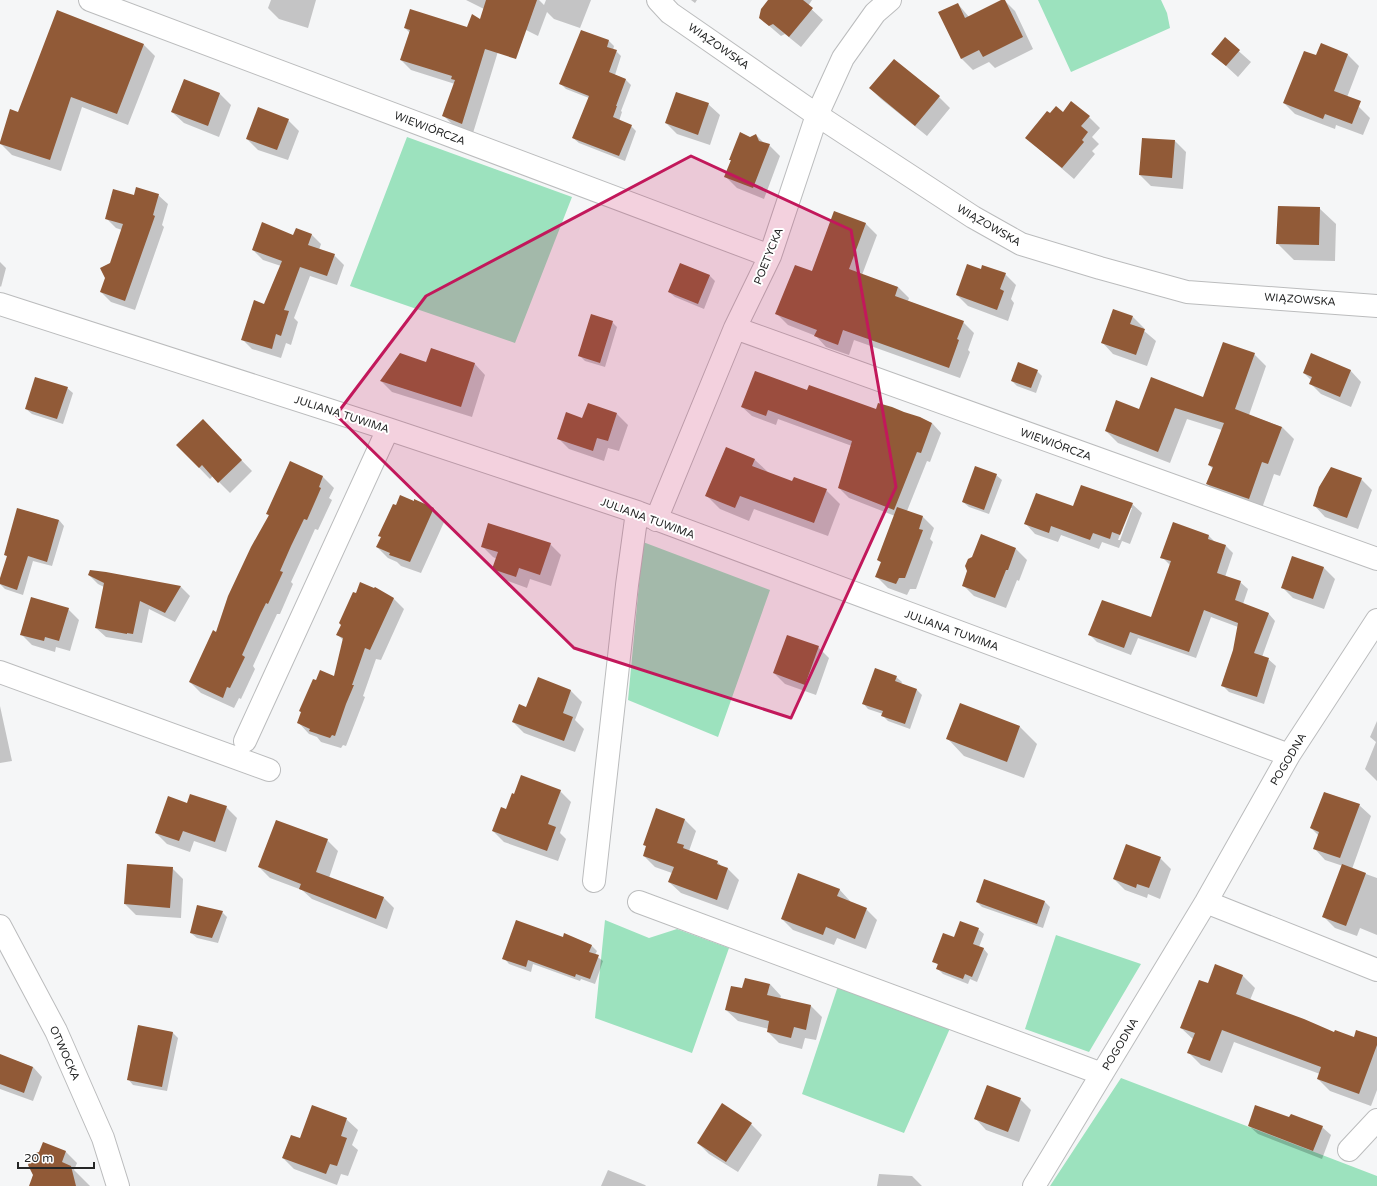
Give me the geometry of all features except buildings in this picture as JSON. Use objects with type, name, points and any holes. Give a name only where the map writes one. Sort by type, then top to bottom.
[{"type":"street","name":"WIEWIÓRCZA","points":[[90,0],[770,256]]},
{"type":"street","name":"WIĄZOWSKA","points":[[658,0],[670,12],[818,115],[972,217],[1021,244],[1187,292],[1377,306]]},
{"type":"street","name":"POETYCKA","points":[[656,520],[735,328],[770,256],[818,115],[842,58],[874,13],[890,0]]},
{"type":"street","name":"JULIANA TUWIMA","points":[[0,304],[388,428],[637,512],[1289,756]]},
{"type":"street","name":"WIEWIÓRCZA","points":[[735,328],[1377,559]]},
{"type":"street","points":[[245,741],[388,428]]},
{"type":"street","points":[[594,881],[626,585],[637,512]]},
{"type":"street","name":"POGODNA","points":[[1034,1186],[1206,902],[1289,756],[1370,644],[1377,620]]},
{"type":"street","points":[[0,672],[269,770]]},
{"type":"street","points":[[640,902],[1102,1074]]},
{"type":"street","points":[[1206,902],[1377,970]]},
{"type":"street","name":"OTWOCKA","points":[[0,926],[56,1031],[103,1138],[118,1186]]},
{"type":"street","points":[[1349,1150],[1377,1120]]},
{"type":"highlighted area","points":[[691,156],[851,230],[896,487],[791,718],[574,648],[336,415],[426,296]]},
{"type":"green space","points":[[1038,0],[1161,0],[1167,13],[1170,28],[1071,72]]},
{"type":"green space","points":[[407,137],[572,197],[515,343],[350,286]]},
{"type":"green space","points":[[643,542],[770,590],[718,737],[628,700]]},
{"type":"green space","points":[[605,920],[649,938],[677,929],[729,948],[692,1053],[595,1018]]},
{"type":"green space","points":[[1056,935],[1141,964],[1089,1052],[1025,1029]]},
{"type":"green space","points":[[838,986],[951,1026],[904,1133],[802,1094]]},
{"type":"green space","points":[[1121,1078],[1377,1176],[1377,1186],[1050,1186]]}]
